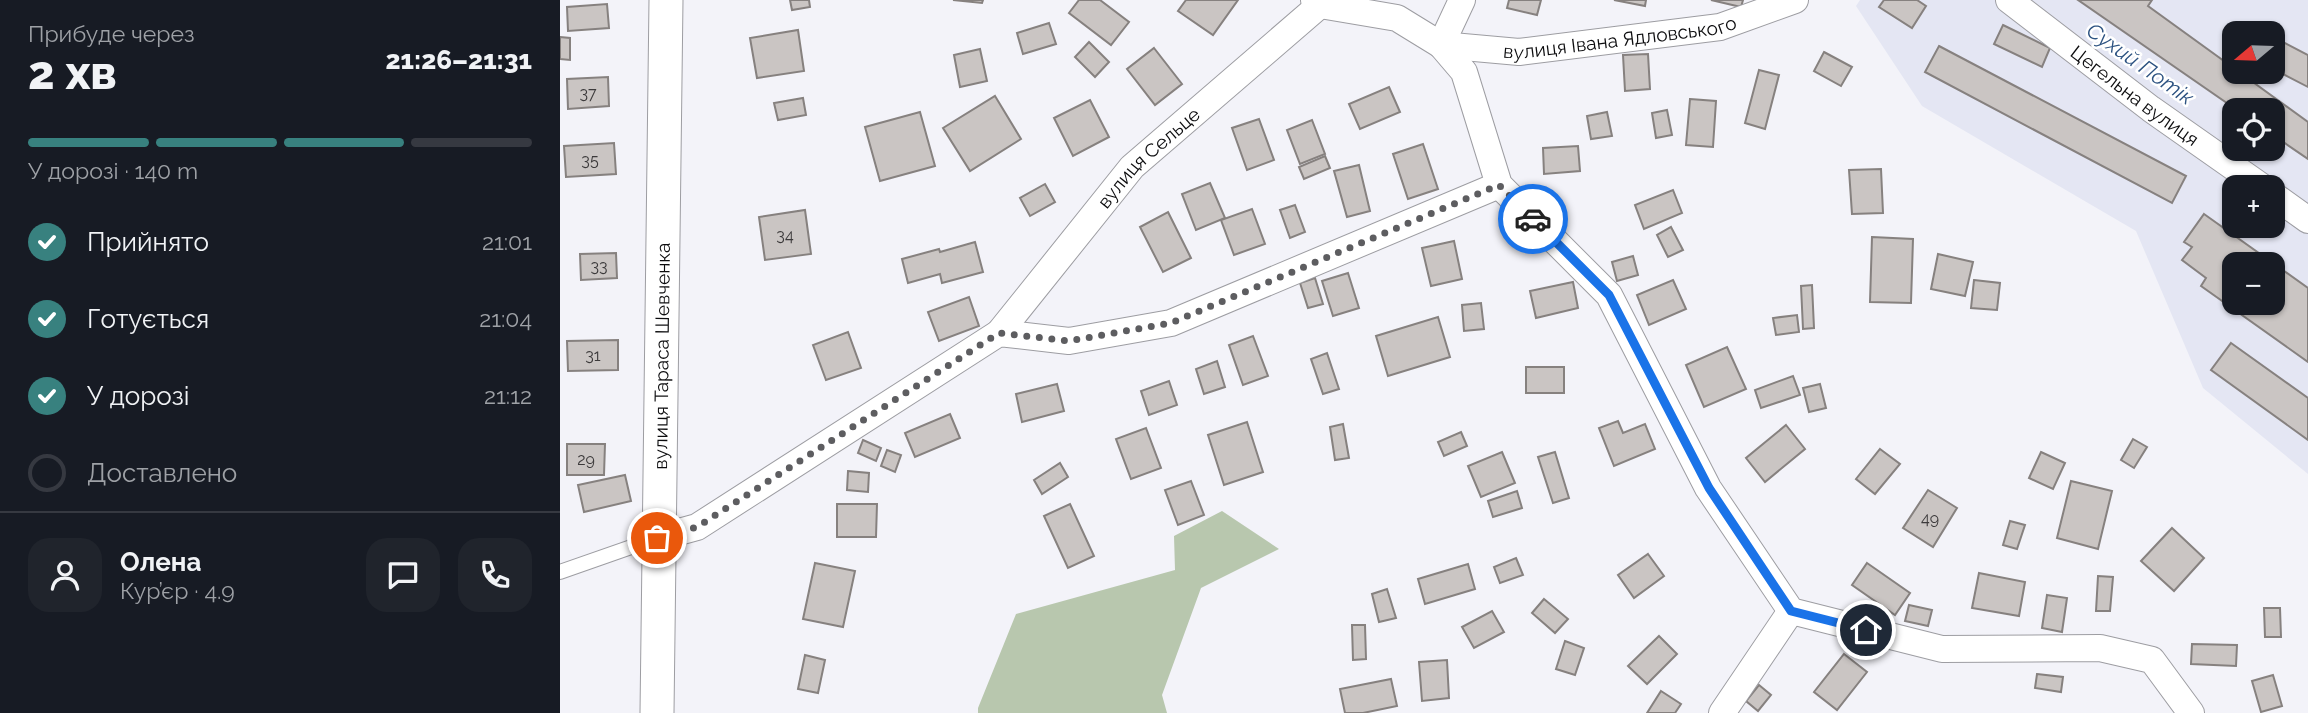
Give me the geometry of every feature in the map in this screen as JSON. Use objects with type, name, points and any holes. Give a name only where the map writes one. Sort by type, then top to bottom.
[{"type":"street","name":"вулиця Тараса Шевченка","points":[[657,713],[657,538],[666,0]]},
{"type":"street","points":[[1441,45],[1462,0]]},
{"type":"street","name":"вулиця Івана Ядловського","points":[[1441,45],[1519,52],[1720,27],[1795,0]]},
{"type":"street","name":"Цегельна вулиця","points":[[2009,0],[2151,109],[2245,175]]},
{"type":"street","name":"вулиця Сельце","points":[[657,538],[697,527],[999,333],[1132,166],[1317,2]]},
{"type":"street","name":"вулиця Івана Ядловського","points":[[1317,2],[1397,18],[1441,45],[1464,72],[1499,185],[1609,295],[1709,488],[1791,611]]},
{"type":"street","points":[[999,333],[1069,341],[1171,323],[1499,185]]},
{"type":"street","points":[[2285,204],[2308,220]]},
{"type":"street","points":[[1722,713],[1791,611],[1942,649],[2101,648],[2152,660],[2191,713]]},
{"type":"lane","points":[[560,572],[657,538]]},
{"type":"shaded area","points":[[1860,0],[2308,0],[2308,474],[2203,388],[2136,231],[1922,106],[1856,6]]},
{"type":"green space","points":[[1222,511],[1279,549],[1201,588],[1162,695],[1167,713],[978,713],[1016,614],[1175,570],[1174,536]]},
{"type":"building","points":[[790,0],[809,0],[810,7],[792,10]]},
{"type":"building","points":[[953,0],[983,0],[982,3]]},
{"type":"building","points":[[1079,0],[1100,0],[1129,22],[1111,45],[1069,13]]},
{"type":"building","points":[[1186,0],[1238,0],[1213,35],[1178,11]]},
{"type":"building","points":[[1509,0],[1541,0],[1537,15],[1507,8]]},
{"type":"building","points":[[1614,0],[1646,0],[1645,6]]},
{"type":"building","points":[[1711,0],[1743,0],[1741,7]]},
{"type":"building","points":[[1884,0],[1917,0],[1926,6],[1912,28],[1879,7]]},
{"type":"building","points":[[2078,0],[2152,0],[2148,6],[2222,60],[2222,84],[2256,84],[2275,98],[2222,100]]},
{"type":"building","points":[[607,4],[609,28],[568,31],[567,7]]},
{"type":"building","points":[[1049,23],[1056,44],[1023,54],[1017,33]]},
{"type":"building","points":[[2003,25],[2050,48],[2042,67],[1994,44]]},
{"type":"building","points":[[798,30],[804,71],[757,78],[750,38]]},
{"type":"building","points":[[560,37],[570,38],[570,60],[560,59]]},
{"type":"building","points":[[1089,42],[1109,62],[1095,77],[1075,57]]},
{"type":"building","points":[[2286,44],[2308,55],[2308,87],[2286,76]]},
{"type":"building","points":[[1939,46],[2186,176],[2172,203],[1925,72]]},
{"type":"building","points":[[1154,48],[1182,84],[1155,105],[1127,69]]},
{"type":"building","points":[[980,49],[987,81],[960,87],[954,55]]},
{"type":"building","points":[[1824,52],[1852,67],[1841,86],[1814,71]]},
{"type":"building","points":[[1648,54],[1650,89],[1625,91],[1623,55]]},
{"type":"building","points":[[1759,70],[1779,75],[1765,129],[1745,123]]},
{"type":"building","points":[[608,77],[609,106],[568,109],[567,79]]},
{"type":"building","points":[[1389,87],[1400,112],[1360,129],[1349,104]]},
{"type":"building","points":[[995,96],[1021,139],[970,171],[943,128]]},
{"type":"building","points":[[803,98],[806,115],[778,120],[774,103]]},
{"type":"building","points":[[1690,99],[1716,101],[1713,147],[1686,145]]},
{"type":"building","points":[[1090,100],[1109,137],[1073,156],[1054,118]]},
{"type":"building","points":[[2285,105],[2308,122],[2308,159],[2285,143]]},
{"type":"building","points":[[1667,110],[1672,135],[1656,138],[1652,113]]},
{"type":"building","points":[[920,112],[935,166],[880,181],[865,127]]},
{"type":"building","points":[[1607,112],[1612,136],[1591,139],[1587,116]]},
{"type":"building","points":[[1259,119],[1274,160],[1247,170],[1232,128]]},
{"type":"building","points":[[1312,120],[1325,154],[1300,164],[1287,130]]},
{"type":"building","points":[[614,143],[616,174],[566,177],[564,146]]},
{"type":"building","points":[[1423,144],[1438,189],[1408,199],[1393,154]]},
{"type":"building","points":[[1578,146],[1580,171],[1544,174],[1543,148]]},
{"type":"building","points":[[1325,156],[1330,168],[1304,179],[1299,167]]},
{"type":"building","points":[[1359,165],[1370,211],[1347,217],[1334,171]]},
{"type":"building","points":[[1881,169],[1883,213],[1852,214],[1849,170]]},
{"type":"building","points":[[1210,183],[1225,218],[1196,230],[1182,194]]},
{"type":"building","points":[[1045,184],[1055,202],[1030,216],[1020,198]]},
{"type":"building","points":[[1673,190],[1682,213],[1644,229],[1635,205]]},
{"type":"building","points":[[1295,205],[1305,232],[1290,238],[1280,210]]},
{"type":"building","points":[[1252,209],[1265,244],[1234,255],[1221,220]]},
{"type":"building","points":[[805,210],[811,254],[765,260],[759,217]]},
{"type":"building","points":[[1168,212],[1191,258],[1163,272],[1140,227]]},
{"type":"building","points":[[2204,214],[2222,227],[2222,238],[2238,238],[2257,252],[2222,252],[2222,301],[2201,286],[2206,278],[2182,260],[2192,247],[2184,242]]},
{"type":"building","points":[[1671,227],[1683,250],[1668,257],[1657,235]]},
{"type":"building","points":[[1872,237],[1913,239],[1911,303],[1870,302]]},
{"type":"building","points":[[1454,241],[1462,279],[1431,286],[1422,248]]},
{"type":"building","points":[[975,242],[983,272],[942,283],[940,274],[908,283],[902,259]]},
{"type":"building","points":[[616,253],[617,278],[581,280],[580,254]]},
{"type":"building","points":[[1938,254],[1973,262],[1965,296],[1931,289]]},
{"type":"building","points":[[1633,256],[1638,275],[1617,281],[1612,262]]},
{"type":"building","points":[[2285,272],[2308,288],[2308,362],[2242,315],[2285,315]]},
{"type":"building","points":[[1348,273],[1359,308],[1333,316],[1322,281]]},
{"type":"building","points":[[1315,278],[1323,304],[1308,308],[1300,283]]},
{"type":"building","points":[[1673,280],[1686,309],[1649,325],[1637,295]]},
{"type":"building","points":[[1974,280],[2000,283],[1997,310],[1971,308]]},
{"type":"building","points":[[1573,282],[1578,308],[1536,318],[1530,291]]},
{"type":"building","points":[[1812,285],[1814,328],[1803,329],[1801,286]]},
{"type":"building","points":[[969,297],[979,326],[939,341],[928,312]]},
{"type":"building","points":[[1481,303],[1484,329],[1464,331],[1462,305]]},
{"type":"building","points":[[1797,315],[1799,332],[1776,335],[1773,318]]},
{"type":"building","points":[[1438,317],[1450,357],[1388,376],[1376,336]]},
{"type":"building","points":[[848,332],[861,368],[826,380],[813,345]]},
{"type":"building","points":[[1253,336],[1268,376],[1243,385],[1229,345]]},
{"type":"building","points":[[618,340],[618,370],[568,371],[567,341]]},
{"type":"building","points":[[2231,343],[2308,398],[2308,440],[2211,370]]},
{"type":"building","points":[[1727,347],[1746,389],[1704,407],[1686,365]]},
{"type":"building","points":[[1327,353],[1339,389],[1323,394],[1311,359]]},
{"type":"building","points":[[1217,361],[1225,387],[1204,394],[1196,369]]},
{"type":"building","points":[[1526,367],[1564,367],[1564,393],[1526,393]]},
{"type":"building","points":[[1793,376],[1800,395],[1761,408],[1755,390]]},
{"type":"building","points":[[1169,381],[1177,405],[1149,415],[1141,391]]},
{"type":"building","points":[[1057,384],[1064,411],[1022,422],[1016,394]]},
{"type":"building","points":[[1820,384],[1826,408],[1809,412],[1803,388]]},
{"type":"building","points":[[950,414],[960,438],[915,457],[905,433]]},
{"type":"building","points":[[1618,421],[1623,433],[1645,424],[1655,449],[1614,466],[1599,428]]},
{"type":"building","points":[[1247,422],[1263,472],[1224,485],[1208,435]]},
{"type":"building","points":[[1343,424],[1349,458],[1335,460],[1330,427]]},
{"type":"building","points":[[1786,425],[1805,449],[1765,482],[1746,458]]},
{"type":"building","points":[[1146,428],[1161,468],[1131,479],[1116,439]]},
{"type":"building","points":[[1461,432],[1467,446],[1444,456],[1438,442]]},
{"type":"building","points":[[2133,439],[2147,447],[2134,468],[2121,460]]},
{"type":"building","points":[[863,440],[881,448],[876,461],[858,453]]},
{"type":"building","points":[[567,444],[605,444],[604,475],[567,475]]},
{"type":"building","points":[[1880,449],[1900,464],[1875,494],[1856,479]]},
{"type":"building","points":[[887,450],[901,455],[895,472],[881,466]]},
{"type":"building","points":[[1502,452],[1515,483],[1481,497],[1468,466]]},
{"type":"building","points":[[1555,452],[1569,498],[1553,503],[1538,457]]},
{"type":"building","points":[[2041,452],[2065,463],[2053,489],[2029,478]]},
{"type":"building","points":[[1060,463],[1068,477],[1042,494],[1034,480]]},
{"type":"building","points":[[848,471],[869,473],[868,492],[847,490]]},
{"type":"building","points":[[625,475],[631,501],[584,512],[578,485]]},
{"type":"building","points":[[1191,481],[1204,515],[1178,525],[1165,490]]},
{"type":"building","points":[[2071,481],[2112,491],[2098,549],[2057,538]]},
{"type":"building","points":[[1928,490],[1957,508],[1933,547],[1903,528]]},
{"type":"building","points":[[1517,491],[1522,508],[1493,517],[1488,501]]},
{"type":"building","points":[[837,504],[877,504],[876,537],[837,537]]},
{"type":"building","points":[[1070,504],[1094,556],[1068,568],[1044,516]]},
{"type":"building","points":[[2010,521],[2025,525],[2017,549],[2003,545]]},
{"type":"building","points":[[2172,528],[2204,558],[2174,591],[2141,561]]},
{"type":"building","points":[[1648,554],[1664,576],[1634,598],[1618,575]]},
{"type":"building","points":[[1516,558],[1523,575],[1500,583],[1494,567]]},
{"type":"building","points":[[815,563],[855,571],[843,627],[803,619]]},
{"type":"building","points":[[1867,563],[1910,593],[1895,615],[1852,585]]},
{"type":"building","points":[[1468,564],[1475,589],[1425,604],[1418,579]]},
{"type":"building","points":[[1979,573],[2025,582],[2019,616],[1972,608]]},
{"type":"building","points":[[2098,576],[2113,577],[2110,611],[2096,611]]},
{"type":"building","points":[[1387,589],[1396,618],[1379,622],[1372,594]]},
{"type":"building","points":[[2047,595],[2067,598],[2062,632],[2042,628]]},
{"type":"building","points":[[1544,599],[1568,619],[1555,633],[1532,613]]},
{"type":"building","points":[[1909,605],[1932,610],[1928,626],[1905,621]]},
{"type":"building","points":[[2264,608],[2280,608],[2281,637],[2265,637]]},
{"type":"building","points":[[1492,611],[1504,632],[1474,648],[1462,627]]},
{"type":"building","points":[[1352,625],[1365,625],[1366,659],[1353,660]]},
{"type":"building","points":[[1659,636],[1677,654],[1647,684],[1628,666]]},
{"type":"building","points":[[1565,641],[1584,648],[1575,675],[1556,669]]},
{"type":"building","points":[[2192,644],[2237,645],[2236,666],[2191,664]]},
{"type":"building","points":[[1844,654],[1867,672],[1837,710],[1814,692]]},
{"type":"building","points":[[805,655],[825,660],[818,693],[798,689]]},
{"type":"building","points":[[1447,660],[1449,698],[1422,701],[1419,662]]},
{"type":"building","points":[[2037,674],[2063,677],[2061,692],[2035,688]]},
{"type":"building","points":[[2273,675],[2282,706],[2261,712],[2252,681]]},
{"type":"building","points":[[1391,679],[1397,706],[1363,713],[1345,713],[1340,689]]},
{"type":"building","points":[[1759,685],[1771,695],[1758,711],[1746,701]]},
{"type":"building","points":[[1661,691],[1681,704],[1675,713],[1647,713]]},
{"type":"way so far","points":[[657,538],[697,527],[999,333],[1069,341],[1171,323],[1499,185],[1533,219]]},
{"type":"route","points":[[1533,219],[1609,295],[1709,488],[1791,611],[1866,630]]},
{"type":"water label","name":"Сухий Потік","points":[[2140,64]]}]
